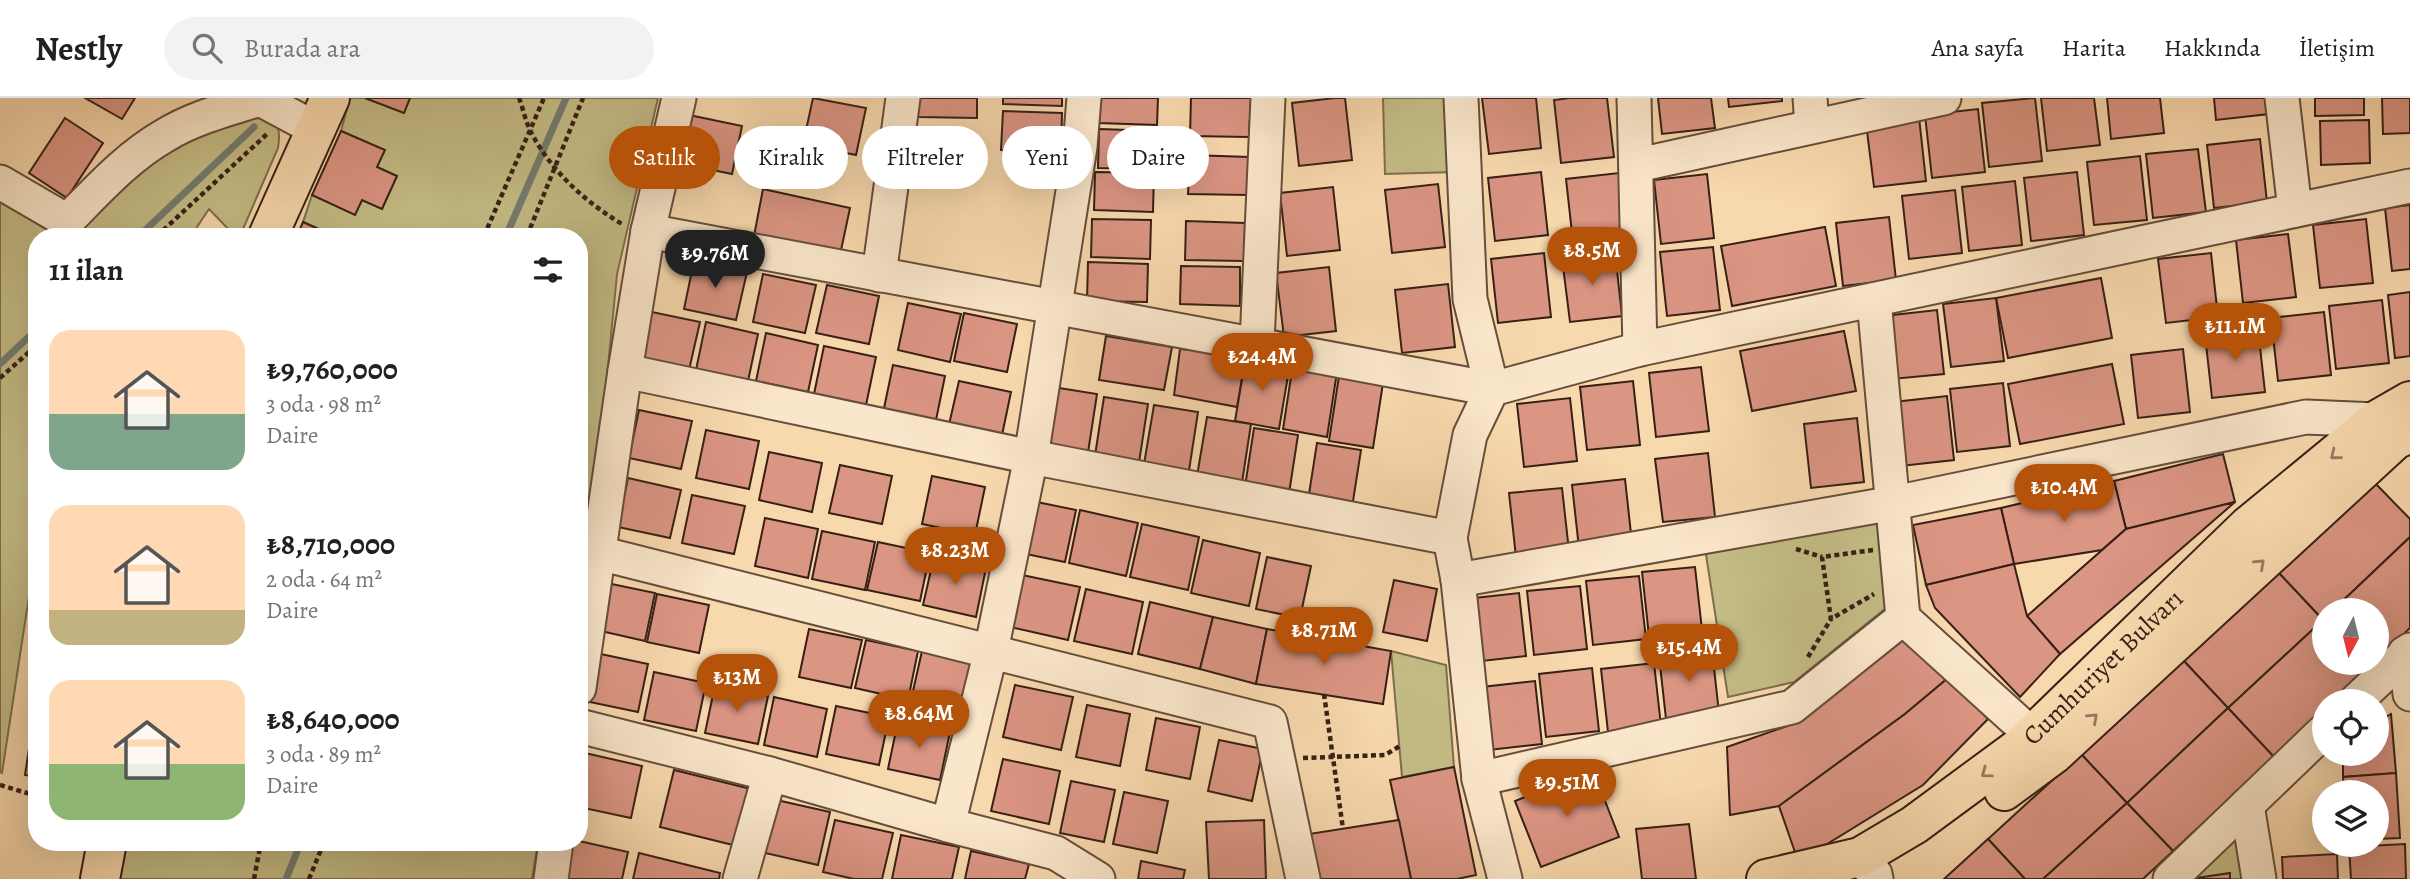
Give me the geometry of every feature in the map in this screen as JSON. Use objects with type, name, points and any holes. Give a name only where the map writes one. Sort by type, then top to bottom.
[{"type":"main road","points":[[269,228],[290,108]]},
{"type":"main road","name":"Cumhuriyet Bulvarı","points":[[1766,879],[1867,872],[1914,825],[2020,747],[2043,745],[2248,526],[2394,431],[2410,401]]},
{"type":"main road","points":[[100,879],[105,851]]},
{"type":"street","points":[[588,627],[648,231],[679,98]]},
{"type":"street","points":[[878,275],[903,98]]},
{"type":"street","points":[[948,825],[991,651],[1031,457],[1080,147],[1084,98]]},
{"type":"street","points":[[1256,344],[1268,98]]},
{"type":"street","points":[[1461,98],[1470,299],[1493,389],[1470,435],[1450,538],[1458,580],[1479,779],[1505,879]]},
{"type":"street","points":[[1634,98],[1638,165],[1640,349]]},
{"type":"street","points":[[1638,165],[1811,112],[1944,98]]},
{"type":"street","points":[[2282,98],[2295,210]]},
{"type":"street","points":[[0,182],[67,221],[134,156],[166,134],[210,115],[290,108]]},
{"type":"street","points":[[648,231],[1493,389],[1640,349],[2410,186]]},
{"type":"street","points":[[1874,300],[1903,618],[2043,745]]},
{"type":"street","points":[[625,372],[1031,457],[1450,538]]},
{"type":"street","points":[[1458,580],[1894,503],[2306,417],[2394,431]]},
{"type":"street","points":[[599,553],[1270,722],[1303,879]]},
{"type":"street","points":[[1479,779],[1792,708],[1903,618]]},
{"type":"street","points":[[2408,652],[2410,694]]},
{"type":"street","points":[[2369,689],[2408,652]]},
{"type":"street","points":[[588,728],[770,774],[1056,853],[1098,879]]},
{"type":"street","points":[[2169,879],[2312,743]]},
{"type":"street","points":[[740,879],[770,774]]},
{"type":"street","points":[[2247,805],[2259,879]]},
{"type":"street","points":[[551,879],[555,851]]},
{"type":"path","points":[[519,98],[530,129],[555,169],[608,216],[628,227],[648,231]]},
{"type":"path","points":[[487,228],[544,98]]},
{"type":"path","points":[[530,228],[583,98]]},
{"type":"path","points":[[165,228],[290,108]]},
{"type":"path","points":[[0,378],[28,353]]},
{"type":"path","points":[[1874,564],[1872,550],[1822,557],[1831,619],[1878,592]]},
{"type":"path","points":[[1324,694],[1343,829]]},
{"type":"path","points":[[1333,757],[1385,755],[1399,746]]},
{"type":"path","points":[[0,785],[28,793]]},
{"type":"path","points":[[254,879],[259,851]]},
{"type":"path","points":[[309,879],[320,851]]},
{"type":"shaded area","points":[[350,98],[365,98],[404,113],[410,98],[658,98],[651,126],[609,126],[609,189],[637,189],[617,274],[600,449],[588,523],[588,228],[316,228],[303,222],[312,195],[355,214],[362,200],[382,209],[397,176],[377,167],[384,150],[341,131]]},
{"type":"shaded area","points":[[1383,98],[1453,98],[1455,172],[1385,174]]},
{"type":"shaded area","points":[[267,110],[278,127],[278,148],[243,228],[227,228],[209,209],[196,228],[82,228],[157,157],[211,129]]},
{"type":"shaded area","points":[[0,196],[52,228],[28,228],[28,603],[2,773]]},
{"type":"shaded area","points":[[1883,517],[1891,604],[1794,682],[1728,697],[1705,548]]},
{"type":"shaded area","points":[[1391,651],[1446,665],[1454,767],[1402,777]]},
{"type":"shaded area","points":[[2247,805],[2259,879],[2170,879]]},
{"type":"shaded area","points":[[117,851],[537,851],[532,879],[112,879]]},
{"type":"building","points":[[85,98],[135,98],[122,119]]},
{"type":"building","points":[[365,98],[410,98],[404,113]]},
{"type":"building","points":[[813,98],[866,108],[856,155],[848,153],[848,126],[807,126]]},
{"type":"building","points":[[918,98],[977,98],[977,118],[918,117]]},
{"type":"building","points":[[1003,98],[1062,98],[1062,106],[1003,104]]},
{"type":"building","points":[[1099,98],[1158,98],[1157,125],[1098,123]]},
{"type":"building","points":[[1191,98],[1251,98],[1249,137],[1209,136],[1209,126],[1190,126]]},
{"type":"building","points":[[1345,98],[1352,160],[1299,166],[1292,103]]},
{"type":"building","points":[[1482,98],[1536,98],[1541,148],[1489,154]]},
{"type":"building","points":[[1607,98],[1614,157],[1561,163],[1554,100]]},
{"type":"building","points":[[1658,98],[1711,98],[1715,128],[1662,134]]},
{"type":"building","points":[[1728,98],[1782,98],[1782,101],[1729,107]]},
{"type":"building","points":[[2035,98],[2042,161],[1989,167],[1982,103]]},
{"type":"building","points":[[2041,98],[2094,98],[2100,145],[2047,151]]},
{"type":"building","points":[[2107,98],[2160,98],[2164,133],[2111,139]]},
{"type":"building","points":[[2214,98],[2267,98],[2269,114],[2216,120]]},
{"type":"building","points":[[2315,98],[2364,98],[2364,115],[2315,116]]},
{"type":"building","points":[[2382,98],[2410,98],[2410,133],[2383,134]]},
{"type":"building","points":[[1978,109],[1985,172],[1932,178],[1925,115]]},
{"type":"building","points":[[1003,111],[1062,113],[1062,126],[1002,126]]},
{"type":"building","points":[[689,115],[742,126],[734,126],[732,174],[720,172],[720,126],[687,126]]},
{"type":"building","points":[[1919,117],[1926,181],[1874,187],[1866,123]]},
{"type":"building","points":[[65,118],[103,143],[67,198],[29,173]]},
{"type":"building","points":[[2369,120],[2370,163],[2321,165],[2320,121]]},
{"type":"building","points":[[1099,129],[1107,129],[1107,168],[1098,168]]},
{"type":"building","points":[[341,131],[385,150],[377,167],[397,176],[382,209],[362,200],[355,215],[312,195]]},
{"type":"building","points":[[2260,139],[2267,202],[2214,208],[2207,145]]},
{"type":"building","points":[[2198,149],[2206,212],[2153,218],[2146,154]]},
{"type":"building","points":[[1209,156],[1249,157],[1248,195],[1188,194],[1188,189],[1209,189]]},
{"type":"building","points":[[2140,156],[2147,220],[2094,225],[2087,162]]},
{"type":"building","points":[[1095,172],[1107,172],[1107,189],[1154,189],[1153,212],[1094,210]]},
{"type":"building","points":[[1541,172],[1548,235],[1495,241],[1488,178]]},
{"type":"building","points":[[2077,172],[2084,235],[2031,241],[2024,178]]},
{"type":"building","points":[[1619,173],[1626,237],[1573,242],[1566,179]]},
{"type":"building","points":[[1707,174],[1714,238],[1661,244],[1654,180]]},
{"type":"building","points":[[2015,181],[2022,245],[1969,251],[1962,187]]},
{"type":"building","points":[[1438,184],[1445,247],[1392,253],[1385,190]]},
{"type":"building","points":[[1333,187],[1340,250],[1287,256],[1280,193]]},
{"type":"building","points":[[763,189],[850,208],[840,255],[754,236]]},
{"type":"building","points":[[1955,190],[1962,253],[1909,259],[1902,196]]},
{"type":"building","points":[[2410,205],[2410,269],[2392,271],[2385,208]]},
{"type":"building","points":[[1889,217],[1896,280],[1843,286],[1836,223]]},
{"type":"building","points":[[1092,219],[1151,220],[1150,259],[1091,257]]},
{"type":"building","points":[[2366,219],[2373,283],[2320,288],[2313,225]]},
{"type":"building","points":[[1186,221],[1245,223],[1244,261],[1185,260]]},
{"type":"building","points":[[303,222],[316,228],[300,228]]},
{"type":"building","points":[[1825,227],[1836,286],[1732,306],[1721,246]]},
{"type":"building","points":[[2288,234],[2296,297],[2243,303],[2236,240]]},
{"type":"building","points":[[1713,247],[1720,310],[1667,316],[1660,252]]},
{"type":"building","points":[[1615,252],[1622,316],[1570,322],[1562,258]]},
{"type":"building","points":[[1544,253],[1551,317],[1498,323],[1491,259]]},
{"type":"building","points":[[2211,253],[2218,317],[2166,323],[2158,259]]},
{"type":"building","points":[[694,261],[747,272],[736,320],[684,309]]},
{"type":"building","points":[[1088,262],[1148,264],[1147,302],[1087,301]]},
{"type":"building","points":[[1181,266],[1240,267],[1240,306],[1180,304]]},
{"type":"building","points":[[1329,267],[1336,331],[1284,337],[1276,273]]},
{"type":"building","points":[[763,274],[816,285],[805,333],[753,322]]},
{"type":"building","points":[[2101,278],[2112,338],[2008,358],[1996,298]]},
{"type":"building","points":[[1448,284],[1455,347],[1402,353],[1395,290]]},
{"type":"building","points":[[827,285],[879,296],[869,344],[816,333]]},
{"type":"building","points":[[2410,292],[2410,356],[2395,358],[2388,295]]},
{"type":"building","points":[[1996,298],[2004,361],[1951,367],[1943,304]]},
{"type":"building","points":[[2382,300],[2389,363],[2336,369],[2329,306]]},
{"type":"building","points":[[908,303],[961,314],[950,362],[898,350]]},
{"type":"building","points":[[1937,310],[1944,374],[1892,379],[1884,316]]},
{"type":"building","points":[[647,311],[700,322],[689,370],[637,358]]},
{"type":"building","points":[[2324,312],[2331,375],[2278,381],[2271,318]]},
{"type":"building","points":[[964,313],[1017,324],[1007,372],[954,361]]},
{"type":"building","points":[[706,322],[758,334],[748,381],[696,370]]},
{"type":"building","points":[[2258,329],[2265,392],[2212,398],[2205,335]]},
{"type":"building","points":[[1844,331],[1856,391],[1752,411],[1740,351]]},
{"type":"building","points":[[766,333],[818,345],[808,392],[756,381]]},
{"type":"building","points":[[1106,336],[1172,347],[1164,390],[1099,380]]},
{"type":"building","points":[[824,346],[876,357],[866,405],[814,394]]},
{"type":"building","points":[[1180,349],[1246,356],[1237,407],[1174,395]]},
{"type":"building","points":[[2183,349],[2190,412],[2138,418],[2131,355]]},
{"type":"building","points":[[1246,356],[1290,364],[1279,429],[1235,421]]},
{"type":"building","points":[[1293,364],[1337,372],[1327,437],[1283,429]]},
{"type":"building","points":[[2112,364],[2124,424],[2020,444],[2008,384]]},
{"type":"building","points":[[893,365],[945,376],[935,425],[883,413]]},
{"type":"building","points":[[1701,367],[1709,431],[1656,437],[1649,373]]},
{"type":"building","points":[[1339,376],[1383,383],[1373,448],[1329,441]]},
{"type":"building","points":[[959,381],[1011,392],[1001,440],[948,429]]},
{"type":"building","points":[[1633,381],[1640,445],[1587,450],[1580,387]]},
{"type":"building","points":[[2003,383],[2010,446],[1957,452],[1950,389]]},
{"type":"building","points":[[1053,387],[1097,394],[1087,459],[1043,452]]},
{"type":"building","points":[[1947,396],[1954,460],[1901,466],[1894,402]]},
{"type":"building","points":[[1104,397],[1148,404],[1138,469],[1094,462]]},
{"type":"building","points":[[1570,398],[1577,461],[1524,467],[1517,404]]},
{"type":"building","points":[[1154,405],[1198,412],[1188,477],[1143,470]]},
{"type":"building","points":[[639,410],[692,421],[681,469],[629,458]]},
{"type":"building","points":[[1207,417],[1251,424],[1241,489],[1196,482]]},
{"type":"building","points":[[1857,418],[1864,482],[1811,488],[1804,424]]},
{"type":"building","points":[[1254,428],[1298,435],[1288,500],[1244,493]]},
{"type":"building","points":[[706,430],[759,441],[749,489],[696,478]]},
{"type":"building","points":[[1317,443],[1361,450],[1351,514],[1307,507]]},
{"type":"building","points":[[769,452],[822,463],[812,512],[759,500]]},
{"type":"building","points":[[1708,453],[1715,517],[1663,522],[1655,459]]},
{"type":"building","points":[[2223,454],[2235,502],[2126,529],[2114,481]]},
{"type":"building","points":[[840,465],[892,476],[882,524],[829,513]]},
{"type":"building","points":[[932,476],[985,487],[975,535],[922,524]]},
{"type":"building","points":[[628,478],[681,490],[670,538],[618,527]]},
{"type":"building","points":[[1625,479],[1632,543],[1579,548],[1572,485]]},
{"type":"building","points":[[2114,481],[2126,529],[2102,550],[2014,564],[2001,508]]},
{"type":"building","points":[[2374,482],[2410,519],[2410,537],[2346,598],[2312,598],[2312,608],[2278,572]]},
{"type":"building","points":[[1562,488],[1569,551],[1516,557],[1509,493]]},
{"type":"building","points":[[692,495],[745,506],[734,554],[682,543]]},
{"type":"building","points":[[1032,501],[1076,510],[1065,562],[1021,553]]},
{"type":"building","points":[[2235,502],[2060,654],[2027,616],[2126,529]]},
{"type":"building","points":[[2001,508],[2014,564],[1926,585],[1913,525]]},
{"type":"building","points":[[1080,510],[1138,523],[1126,576],[1069,563]]},
{"type":"building","points":[[765,518],[818,529],[808,578],[755,566]]},
{"type":"building","points":[[1142,524],[1199,537],[1188,590],[1130,577]]},
{"type":"building","points":[[822,531],[875,542],[865,590],[812,579]]},
{"type":"building","points":[[2410,537],[2410,628],[2389,648],[2389,598],[2346,598]]},
{"type":"building","points":[[1203,540],[1260,553],[1249,606],[1191,593]]},
{"type":"building","points":[[878,542],[930,553],[920,601],[867,590]]},
{"type":"building","points":[[934,557],[986,568],[976,617],[923,605]]},
{"type":"building","points":[[1267,557],[1311,566],[1300,618],[1256,609]]},
{"type":"building","points":[[2014,564],[2027,616],[2060,654],[2020,697],[1935,608],[1926,585]]},
{"type":"building","points":[[1695,567],[1702,630],[1649,636],[1642,572]]},
{"type":"building","points":[[2278,572],[2312,608],[2312,630],[2228,708],[2183,660]]},
{"type":"building","points":[[1022,575],[1080,587],[1068,640],[1010,627]]},
{"type":"building","points":[[1639,576],[1646,639],[1593,645],[1586,581]]},
{"type":"building","points":[[1394,580],[1437,589],[1427,641],[1383,632]]},
{"type":"building","points":[[602,582],[655,593],[645,641],[592,629]]},
{"type":"building","points":[[1580,586],[1587,649],[1534,655],[1527,591]]},
{"type":"building","points":[[1086,589],[1143,602],[1132,654],[1074,641]]},
{"type":"building","points":[[1519,593],[1526,656],[1473,662],[1466,599]]},
{"type":"building","points":[[657,594],[709,605],[699,653],[647,642]]},
{"type":"building","points":[[1150,602],[1213,617],[1200,669],[1138,654]]},
{"type":"building","points":[[1213,617],[1267,629],[1256,684],[1200,669]]},
{"type":"building","points":[[809,629],[862,640],[851,688],[799,677]]},
{"type":"building","points":[[1267,629],[1391,651],[1383,704],[1256,684]]},
{"type":"building","points":[[2312,630],[2312,676],[2359,676],[2345,689],[2312,689],[2312,721],[2274,757],[2228,708]]},
{"type":"building","points":[[1904,636],[1948,678],[1905,714],[1779,806],[1730,815],[1727,747],[1787,726]]},
{"type":"building","points":[[866,640],[918,651],[908,700],[855,688]]},
{"type":"building","points":[[1712,650],[1719,713],[1666,719],[1659,656]]},
{"type":"building","points":[[922,651],[974,663],[964,711],[911,700]]},
{"type":"building","points":[[596,653],[648,664],[638,712],[588,702],[588,688]]},
{"type":"building","points":[[2183,660],[2228,708],[2127,803],[2081,754]]},
{"type":"building","points":[[1654,663],[1661,726],[1608,732],[1601,669]]},
{"type":"building","points":[[1592,668],[1599,731],[1546,737],[1539,674]]},
{"type":"building","points":[[654,672],[706,683],[696,731],[644,720]]},
{"type":"building","points":[[1948,678],[1988,719],[1923,785],[1827,844],[1796,855],[1779,806],[1905,714]]},
{"type":"building","points":[[1535,681],[1542,744],[1489,750],[1482,687]]},
{"type":"building","points":[[715,685],[768,696],[758,744],[705,733]]},
{"type":"building","points":[[1015,685],[1073,697],[1061,750],[1003,737]]},
{"type":"building","points":[[774,697],[827,709],[817,757],[764,745]]},
{"type":"building","points":[[1087,705],[1130,714],[1120,766],[1076,757]]},
{"type":"building","points":[[836,706],[889,717],[879,765],[826,754]]},
{"type":"building","points":[[2228,708],[2274,757],[2173,851],[2127,803]]},
{"type":"building","points":[[2391,714],[2396,773],[2343,777],[2343,766],[2389,766]]},
{"type":"building","points":[[1156,718],[1200,727],[1190,779],[1146,770]]},
{"type":"building","points":[[898,721],[950,732],[940,780],[888,769]]},
{"type":"building","points":[[1219,740],[1263,749],[1252,801],[1208,791]]},
{"type":"building","points":[[588,754],[642,766],[631,818],[588,809]]},
{"type":"building","points":[[2081,754],[2127,803],[2043,879],[2025,879],[1988,839]]},
{"type":"building","points":[[28,755],[28,776],[25,775]]},
{"type":"building","points":[[1003,759],[1060,771],[1049,824],[991,811]]},
{"type":"building","points":[[1454,767],[1476,875],[1457,879],[1411,879],[1390,780]]},
{"type":"building","points":[[674,770],[755,790],[741,847],[660,827]]},
{"type":"building","points":[[1593,770],[1619,837],[1541,867],[1515,801]]},
{"type":"building","points":[[2396,773],[2400,838],[2389,838],[2389,780],[2343,780],[2343,777]]},
{"type":"building","points":[[1071,781],[1115,790],[1104,842],[1060,833]]},
{"type":"building","points":[[1124,792],[1168,801],[1157,853],[1113,844]]},
{"type":"building","points":[[772,799],[830,812],[818,865],[761,852]]},
{"type":"building","points":[[2127,803],[2173,851],[2143,879],[2043,879]]},
{"type":"building","points":[[835,820],[893,833],[882,879],[854,879],[823,872]]},
{"type":"building","points":[[1264,820],[1266,879],[1209,879],[1206,822]]},
{"type":"building","points":[[1399,820],[1411,879],[1318,879],[1309,834]]},
{"type":"building","points":[[1689,824],[1696,879],[1642,879],[1636,829]]},
{"type":"building","points":[[901,835],[959,847],[952,879],[892,879]]},
{"type":"building","points":[[1988,839],[2025,879],[1944,879]]},
{"type":"building","points":[[588,843],[628,852],[622,879],[562,879],[568,851],[588,851]]},
{"type":"building","points":[[2405,844],[2406,879],[2351,879],[2350,857],[2389,857],[2389,845]]},
{"type":"building","points":[[971,851],[1029,864],[1025,879],[965,879]]},
{"type":"building","points":[[639,853],[720,873],[719,879],[633,879]]},
{"type":"building","points":[[2282,857],[2337,857],[2338,879],[2283,879]]},
{"type":"building","points":[[1141,861],[1185,870],[1183,879],[1138,879]]},
{"type":"building","points":[[2230,873],[2230,879],[2190,879]]},
{"type":"waterway","points":[[509,228],[566,98]]},
{"type":"waterway","points":[[147,228],[254,127]]},
{"type":"waterway","points":[[0,364],[28,338]]},
{"type":"waterway","points":[[286,879],[297,851]]}]
